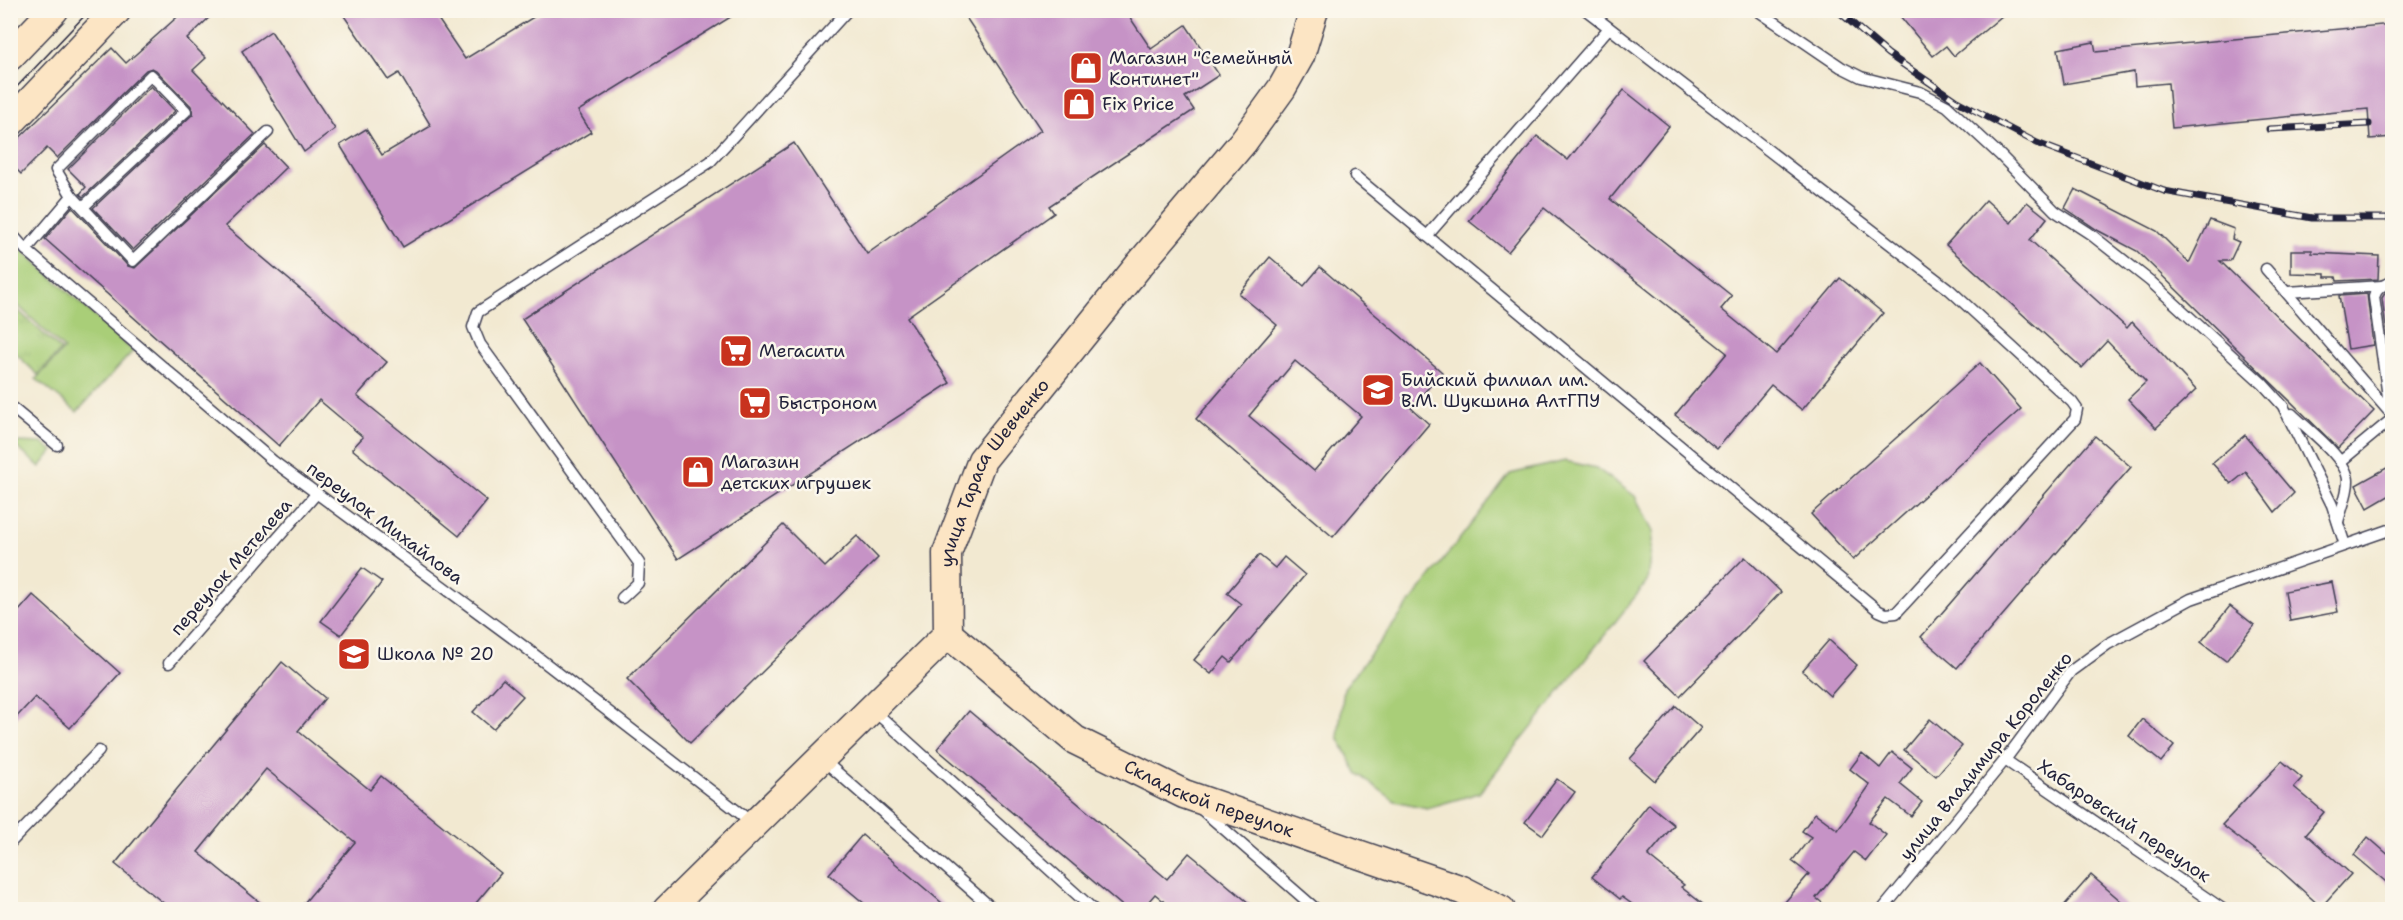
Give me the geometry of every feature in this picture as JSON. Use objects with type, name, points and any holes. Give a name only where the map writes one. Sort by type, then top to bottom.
[{"type":"street","points":[[10,56],[54,10]]},
{"type":"street","points":[[10,123],[117,10]]},
{"type":"street","name":"улица Тараса Шевченко","points":[[948,634],[947,553],[982,460],[1140,264],[1243,142],[1282,88],[1300,56],[1314,10]]},
{"type":"street","points":[[667,909],[948,634]]},
{"type":"street","name":"Складской переулок","points":[[948,634],[1075,740],[1184,794],[1462,890],[1501,909]]},
{"type":"lane","points":[[622,598],[638,583],[639,563],[480,344],[473,327],[478,312],[710,162],[848,10]]},
{"type":"lane","points":[[1355,176],[1869,604],[1886,614],[1896,613],[2075,419],[2077,410],[2072,402],[1950,290],[1586,10]]},
{"type":"lane","points":[[1756,10],[1841,67],[1862,77],[1920,92],[1947,106],[2000,155],[2055,211],[2089,233],[2151,281],[2262,384],[2340,462],[2348,479],[2337,522]]},
{"type":"lane","points":[[1427,236],[1609,28]]},
{"type":"lane","points":[[83,207],[186,111],[151,75],[56,170],[72,195],[83,207],[133,261],[268,132]]},
{"type":"lane","points":[[26,250],[72,195]]},
{"type":"lane","name":"переулок Михайлова","points":[[10,232],[26,250],[273,461],[522,645],[754,824]]},
{"type":"lane","points":[[2266,269],[2392,415]]},
{"type":"lane","points":[[2287,292],[2387,284]]},
{"type":"lane","points":[[2387,284],[2376,291],[2374,297],[2392,415]]},
{"type":"lane","points":[[10,406],[57,445]]},
{"type":"lane","points":[[2283,406],[2332,505],[2345,545]]},
{"type":"lane","points":[[2340,462],[2392,415]]},
{"type":"lane","name":"переулок Метелева","points":[[169,663],[317,493]]},
{"type":"lane","name":"улица Владимира Короленко","points":[[1882,909],[2005,760],[2071,671],[2108,644],[2191,599],[2392,529]]},
{"type":"lane","points":[[872,709],[1094,909]]},
{"type":"lane","points":[[10,843],[99,751]]},
{"type":"lane","points":[[821,758],[994,909]]},
{"type":"lane","name":"Хабаровский переулок","points":[[2005,760],[2224,909]]},
{"type":"lane","points":[[1184,794],[1317,909]]},
{"type":"green space","points":[[19,247],[133,351],[77,412],[36,379],[64,349],[11,299],[10,257]]},
{"type":"green space","points":[[10,303],[61,350],[38,375],[11,349]]},
{"type":"green space","points":[[19,442],[42,443],[53,451],[40,467],[14,445]]},
{"type":"green space","points":[[1565,461],[1596,468],[1635,496],[1653,532],[1647,582],[1479,793],[1427,808],[1395,801],[1357,773],[1338,737],[1344,688],[1510,474]]},
{"type":"building","points":[[185,10],[217,10],[187,39],[206,58],[193,70],[255,134],[133,250],[93,208],[193,114],[191,106],[156,70],[152,68],[146,70],[57,158],[47,148],[21,174],[10,163],[10,147],[112,48],[126,63]]},
{"type":"building","points":[[340,10],[432,10],[465,59],[545,10],[742,10],[578,111],[591,132],[403,247],[340,145],[366,129],[382,155],[431,126],[399,73],[388,80]]},
{"type":"building","name":"Мегасити","points":[[961,10],[1125,10],[1151,49],[1186,25],[1219,75],[1185,97],[1194,110],[1049,206],[1054,213],[907,317],[950,383],[678,559],[522,319],[794,143],[867,254],[1041,130]]},
{"type":"building","points":[[1895,10],[2009,10],[1954,56],[1946,46],[1933,56]]},
{"type":"building","points":[[2392,24],[2392,137],[2370,139],[2368,109],[2172,128],[2168,83],[2135,86],[2134,72],[2064,84],[2058,49],[2094,42],[2096,52]]},
{"type":"building","points":[[271,31],[335,129],[304,152],[242,51]]},
{"type":"building","points":[[151,86],[175,111],[83,197],[80,194],[86,187],[68,169]]},
{"type":"building","points":[[1624,90],[1669,126],[1610,199],[1732,296],[1721,309],[1776,354],[1840,278],[1883,313],[1802,410],[1771,385],[1717,449],[1675,415],[1727,353],[1544,208],[1508,252],[1469,221],[1537,136],[1568,160]]},
{"type":"building","points":[[265,145],[286,167],[225,226],[387,362],[357,396],[487,501],[459,536],[352,449],[363,437],[319,400],[279,446],[45,239],[72,207],[128,266],[135,268]]},
{"type":"building","points":[[2075,189],[2157,231],[2189,263],[2210,220],[2234,229],[2232,239],[2239,242],[2230,261],[2220,261],[2374,411],[2338,448],[2137,251],[2099,231],[2065,208]]},
{"type":"building","points":[[1986,200],[2011,223],[2027,202],[2047,218],[2030,240],[2127,328],[2132,322],[2196,390],[2156,428],[2128,399],[2146,382],[2107,341],[2082,368],[1946,245]]},
{"type":"building","points":[[2291,250],[2379,256],[2378,279],[2337,281],[2336,277],[2325,277],[2325,274],[2291,273]]},
{"type":"building","name":"Бийский филиал им. В.М. Шукшина АлтГПУ","points":[[1270,257],[1304,286],[1320,267],[1442,372],[1411,408],[1429,424],[1333,537],[1196,419],[1277,325],[1239,294]],"holes":[[[1295,361],[1361,416],[1314,471],[1249,416]]]},
{"type":"building","points":[[2392,290],[2392,343],[2388,343],[2382,298],[2385,293]]},
{"type":"building","points":[[2367,294],[2373,345],[2348,349],[2339,296]]},
{"type":"building","points":[[1980,363],[2021,409],[1853,560],[1811,514]]},
{"type":"building","points":[[2245,435],[2294,493],[2275,512],[2246,472],[2231,484],[2212,463]]},
{"type":"building","points":[[2095,436],[2131,467],[1957,668],[1921,637]]},
{"type":"building","points":[[2392,465],[2392,494],[2368,508],[2356,485]]},
{"type":"building","points":[[783,525],[825,567],[857,536],[878,558],[690,743],[627,679]]},
{"type":"building","points":[[1259,555],[1275,568],[1284,557],[1305,575],[1231,662],[1225,657],[1211,674],[1194,660],[1241,604],[1227,593]]},
{"type":"building","points":[[1745,557],[1781,592],[1680,696],[1644,661]]},
{"type":"building","points":[[362,568],[382,582],[341,635],[321,621]]},
{"type":"building","points":[[2332,582],[2338,612],[2290,621],[2285,591]]},
{"type":"building","points":[[33,595],[120,673],[70,728],[35,697],[10,724],[10,621]]},
{"type":"building","points":[[2230,606],[2254,625],[2226,661],[2201,642]]},
{"type":"building","points":[[1829,640],[1857,665],[1830,696],[1802,671]]},
{"type":"building","points":[[282,662],[325,698],[298,731],[370,790],[381,776],[501,873],[471,909],[299,909],[355,842],[266,769],[198,852],[268,909],[171,909],[115,864]]},
{"type":"building","points":[[503,679],[523,696],[493,729],[473,712]]},
{"type":"building","points":[[1676,706],[1701,728],[1655,781],[1630,759]]},
{"type":"building","points":[[969,711],[1167,879],[1189,853],[1256,909],[1173,909],[1155,894],[1142,909],[1126,909],[937,749]]},
{"type":"building","points":[[1930,719],[1962,746],[1936,776],[1904,750]]},
{"type":"building","points":[[2142,719],[2174,746],[2161,762],[2129,736]]},
{"type":"building","points":[[1892,752],[1912,768],[1900,784],[1922,802],[1911,816],[1888,799],[1869,822],[1886,835],[1866,861],[1854,852],[1816,898],[1830,909],[1779,909],[1809,874],[1792,861],[1811,837],[1802,831],[1815,813],[1838,830],[1870,785],[1850,769],[1862,753],[1880,768]]},
{"type":"building","points":[[2282,761],[2302,778],[2294,787],[2324,812],[2306,834],[2351,874],[2321,907],[2278,868],[2222,825]]},
{"type":"building","points":[[1557,779],[1575,792],[1543,835],[1525,822]]},
{"type":"building","points":[[1649,804],[1674,825],[1648,856],[1709,909],[1639,909],[1622,897],[1620,899],[1592,877]]},
{"type":"building","points":[[862,835],[949,909],[871,909],[829,874]]},
{"type":"building","points":[[2368,837],[2392,858],[2392,887],[2354,855]]},
{"type":"building","points":[[2091,875],[2130,909],[2061,909]]},
{"type":"tram line","points":[[10,94],[90,10]]},
{"type":"railway","points":[[1837,10],[1888,54],[1955,100],[2037,143],[2164,191],[2312,218],[2392,218]]},
{"type":"railway","points":[[2269,129],[2369,124]]},
{"type":"place","name":"Магазин \"Семейный Континет\"","points":[[1086,68]]},
{"type":"place","name":"Fix Price","points":[[1079,104]]},
{"type":"place","name":"Мегасити","points":[[736,351]]},
{"type":"place","name":"Бийский филиал им. В.М. Шукшина АлтГПУ","points":[[1378,390]]},
{"type":"place","name":"Быстроном","points":[[755,403]]},
{"type":"place","name":"Магазин детских игрушек","points":[[698,472]]},
{"type":"place","name":"Школа № 20","points":[[354,654]]}]
